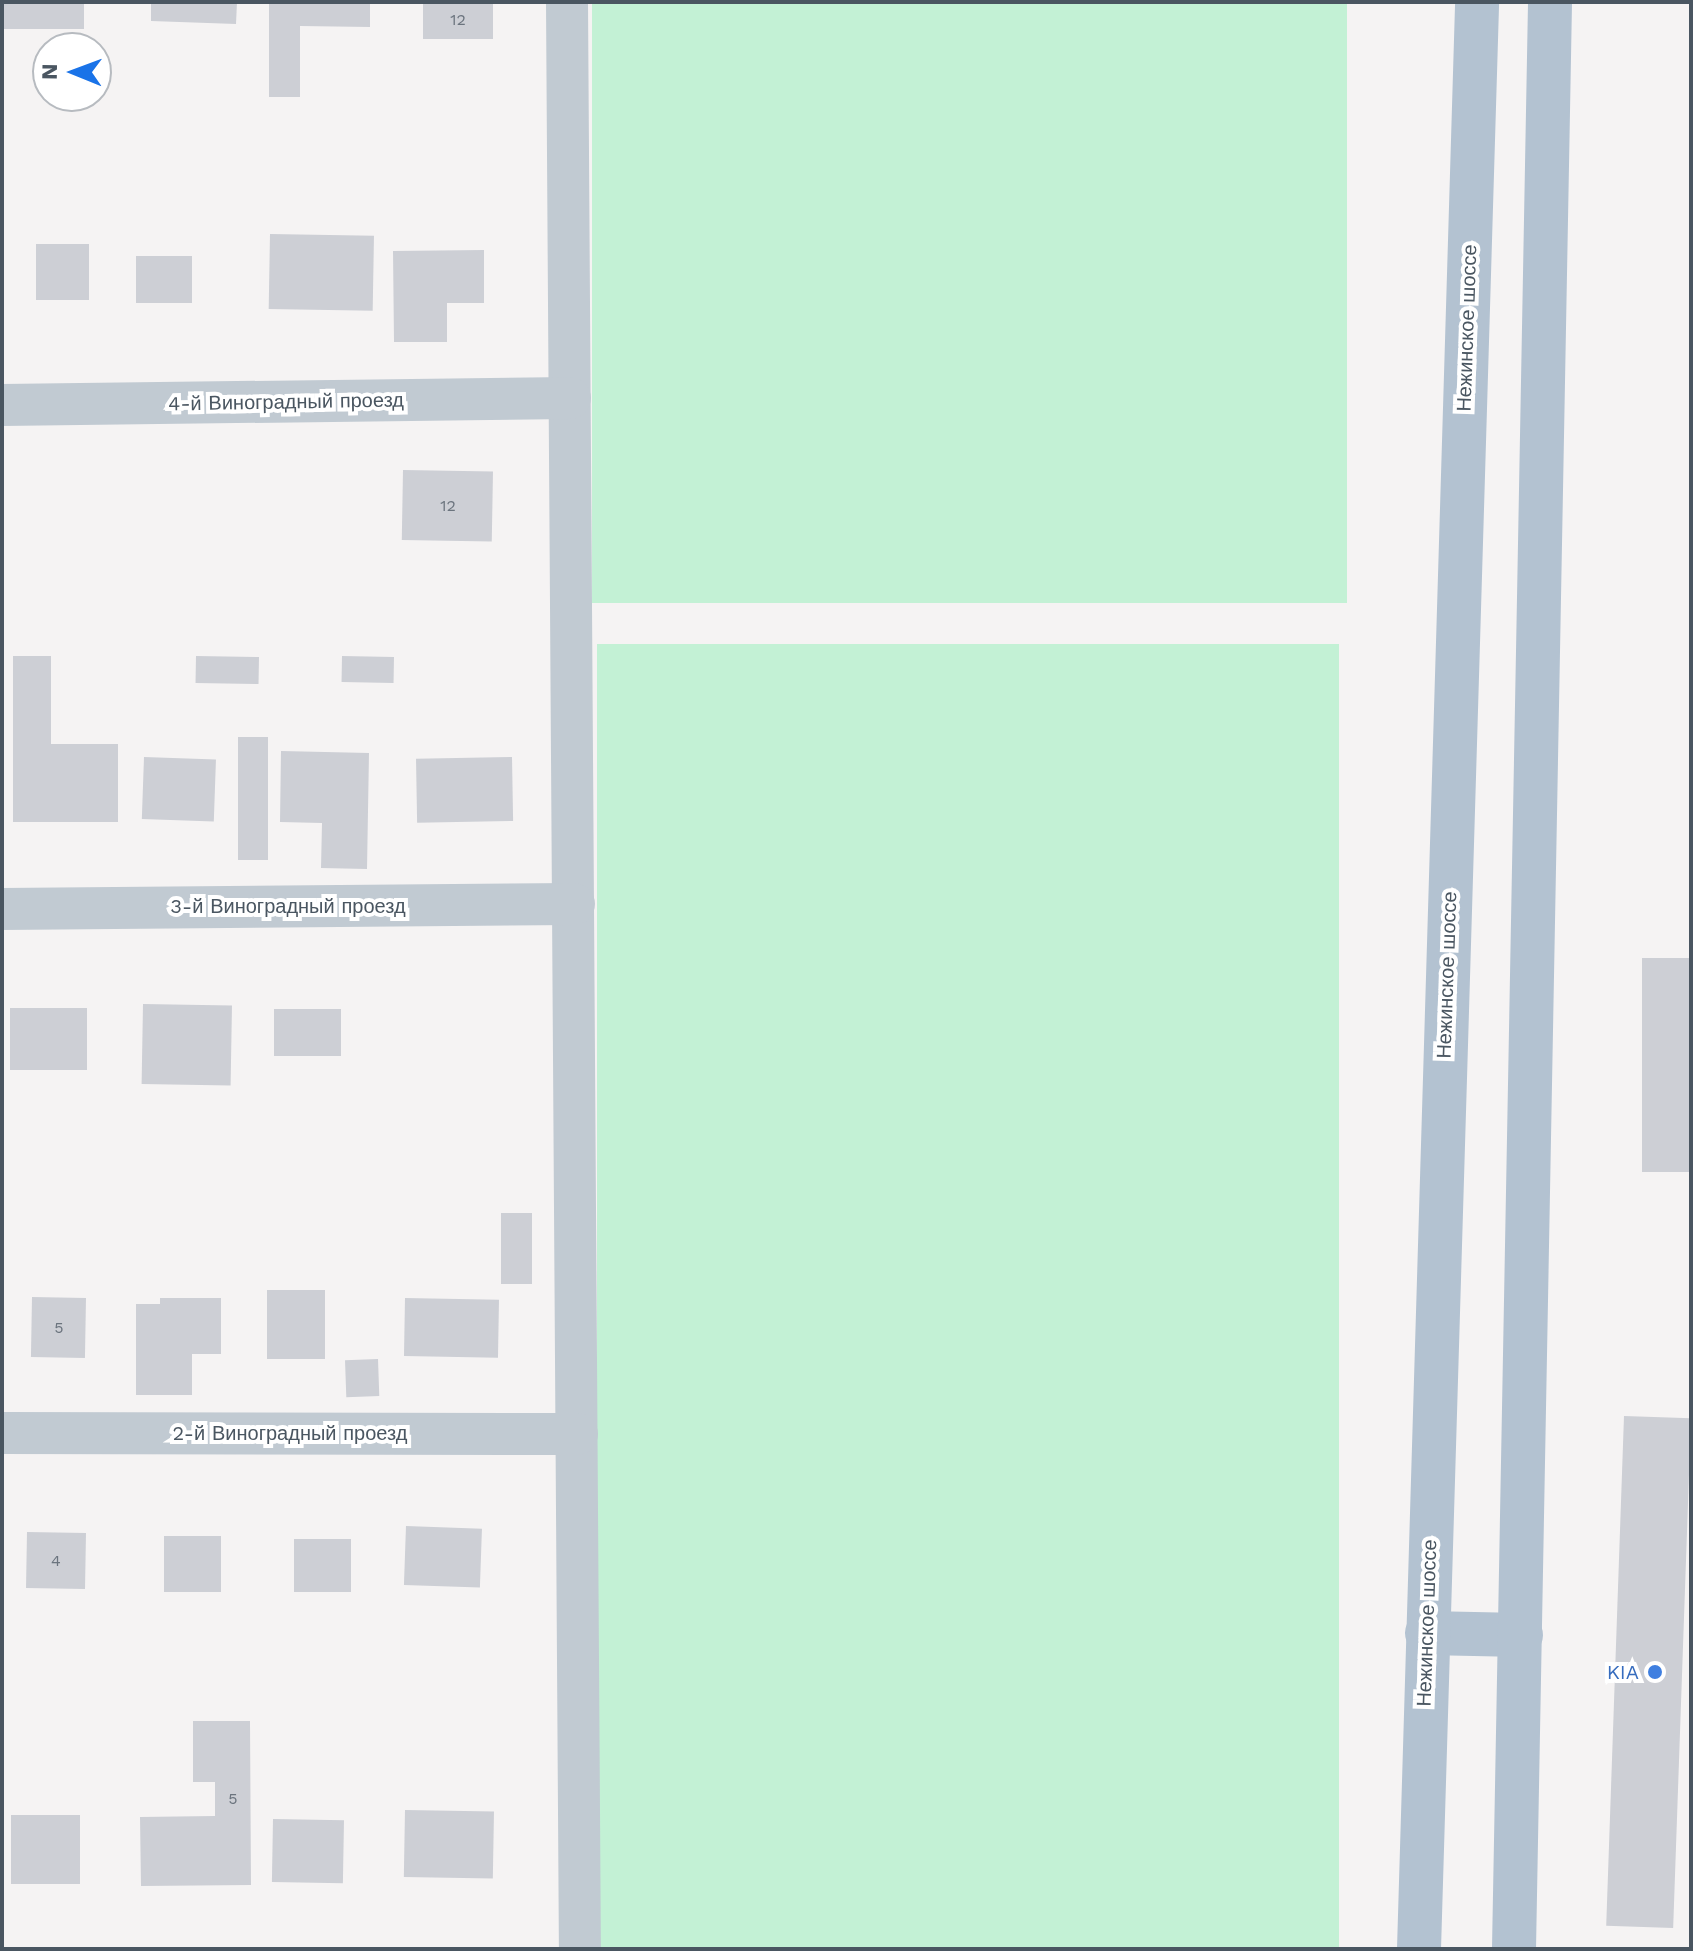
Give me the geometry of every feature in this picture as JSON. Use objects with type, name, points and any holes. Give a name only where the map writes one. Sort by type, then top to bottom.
[{"type":"main road","name":"Нежинское шоссе","points":[[1419,1949],[1477,2]]},
{"type":"main road","points":[[1514,1949],[1550,2]]},
{"type":"main road","points":[[1427,1633],[1521,1635]]},
{"type":"street","points":[[567,2],[580,1949]]},
{"type":"street","name":"4-й Виноградный проезд","points":[[2,405],[570,398]]},
{"type":"street","name":"3-й Виноградный проезд","points":[[2,909],[574,904]]},
{"type":"street","name":"2-й Виноградный проезд","points":[[2,1433],[577,1434]]},
{"type":"green space","points":[[592,2],[1347,2],[1347,603],[592,603]]},
{"type":"green space","points":[[597,644],[1339,644],[1339,1949],[597,1949]]},
{"type":"building","points":[[3,2],[84,2],[84,29],[3,29]]},
{"type":"building","points":[[151,2],[237,2],[236,24],[151,21]]},
{"type":"building","points":[[269,2],[370,2],[370,27],[300,26],[300,97],[269,97]]},
{"type":"building","points":[[423,2],[493,2],[493,39],[423,39]]},
{"type":"building","points":[[270,234],[374,236],[373,311],[269,309]]},
{"type":"building","points":[[36,244],[89,244],[89,300],[36,300]]},
{"type":"building","points":[[484,250],[484,303],[447,303],[447,342],[394,342],[393,251]]},
{"type":"building","points":[[136,256],[192,256],[192,303],[136,303]]},
{"type":"building","points":[[403,470],[493,472],[492,542],[402,540]]},
{"type":"building","points":[[13,656],[51,656],[51,744],[118,744],[118,822],[13,822]]},
{"type":"building","points":[[196,656],[259,657],[259,684],[196,683]]},
{"type":"building","points":[[342,656],[394,657],[394,683],[342,682]]},
{"type":"building","points":[[238,737],[268,737],[268,860],[238,860]]},
{"type":"building","points":[[281,751],[369,753],[367,869],[321,868],[322,823],[280,822]]},
{"type":"building","points":[[144,757],[216,760],[214,821],[142,819]]},
{"type":"building","points":[[512,757],[513,821],[417,823],[416,759]]},
{"type":"building","points":[[1642,958],[1691,958],[1691,1172],[1642,1172]]},
{"type":"building","points":[[143,1004],[232,1006],[231,1086],[142,1084]]},
{"type":"building","points":[[10,1008],[87,1008],[87,1070],[10,1070]]},
{"type":"building","points":[[274,1009],[341,1009],[341,1056],[274,1056]]},
{"type":"building","points":[[501,1213],[532,1213],[532,1284],[501,1284]]},
{"type":"building","points":[[267,1290],[325,1290],[325,1359],[267,1359]]},
{"type":"building","points":[[32,1297],[86,1298],[85,1358],[31,1357]]},
{"type":"building","points":[[160,1298],[221,1298],[221,1354],[192,1354],[192,1395],[136,1395],[136,1304],[160,1304]]},
{"type":"building","points":[[405,1298],[499,1300],[498,1358],[404,1356]]},
{"type":"building","points":[[378,1359],[379,1396],[346,1397],[345,1360]]},
{"type":"building","name":"KIA","points":[[1624,1416],[1691,1418],[1673,1928],[1606,1926]]},
{"type":"building","points":[[406,1526],[482,1529],[480,1588],[404,1585]]},
{"type":"building","points":[[27,1532],[86,1533],[85,1589],[26,1588]]},
{"type":"building","points":[[164,1536],[221,1536],[221,1592],[164,1592]]},
{"type":"building","points":[[294,1539],[351,1539],[351,1592],[294,1592]]},
{"type":"building","points":[[193,1721],[250,1721],[251,1885],[141,1886],[140,1817],[215,1816],[215,1782],[193,1782]]},
{"type":"building","points":[[405,1810],[494,1812],[493,1879],[404,1877]]},
{"type":"building","points":[[11,1815],[80,1815],[80,1884],[11,1884]]},
{"type":"building","points":[[273,1819],[344,1820],[343,1883],[272,1882]]},
{"type":"place","name":"KIA","points":[[1655,1672]]}]
